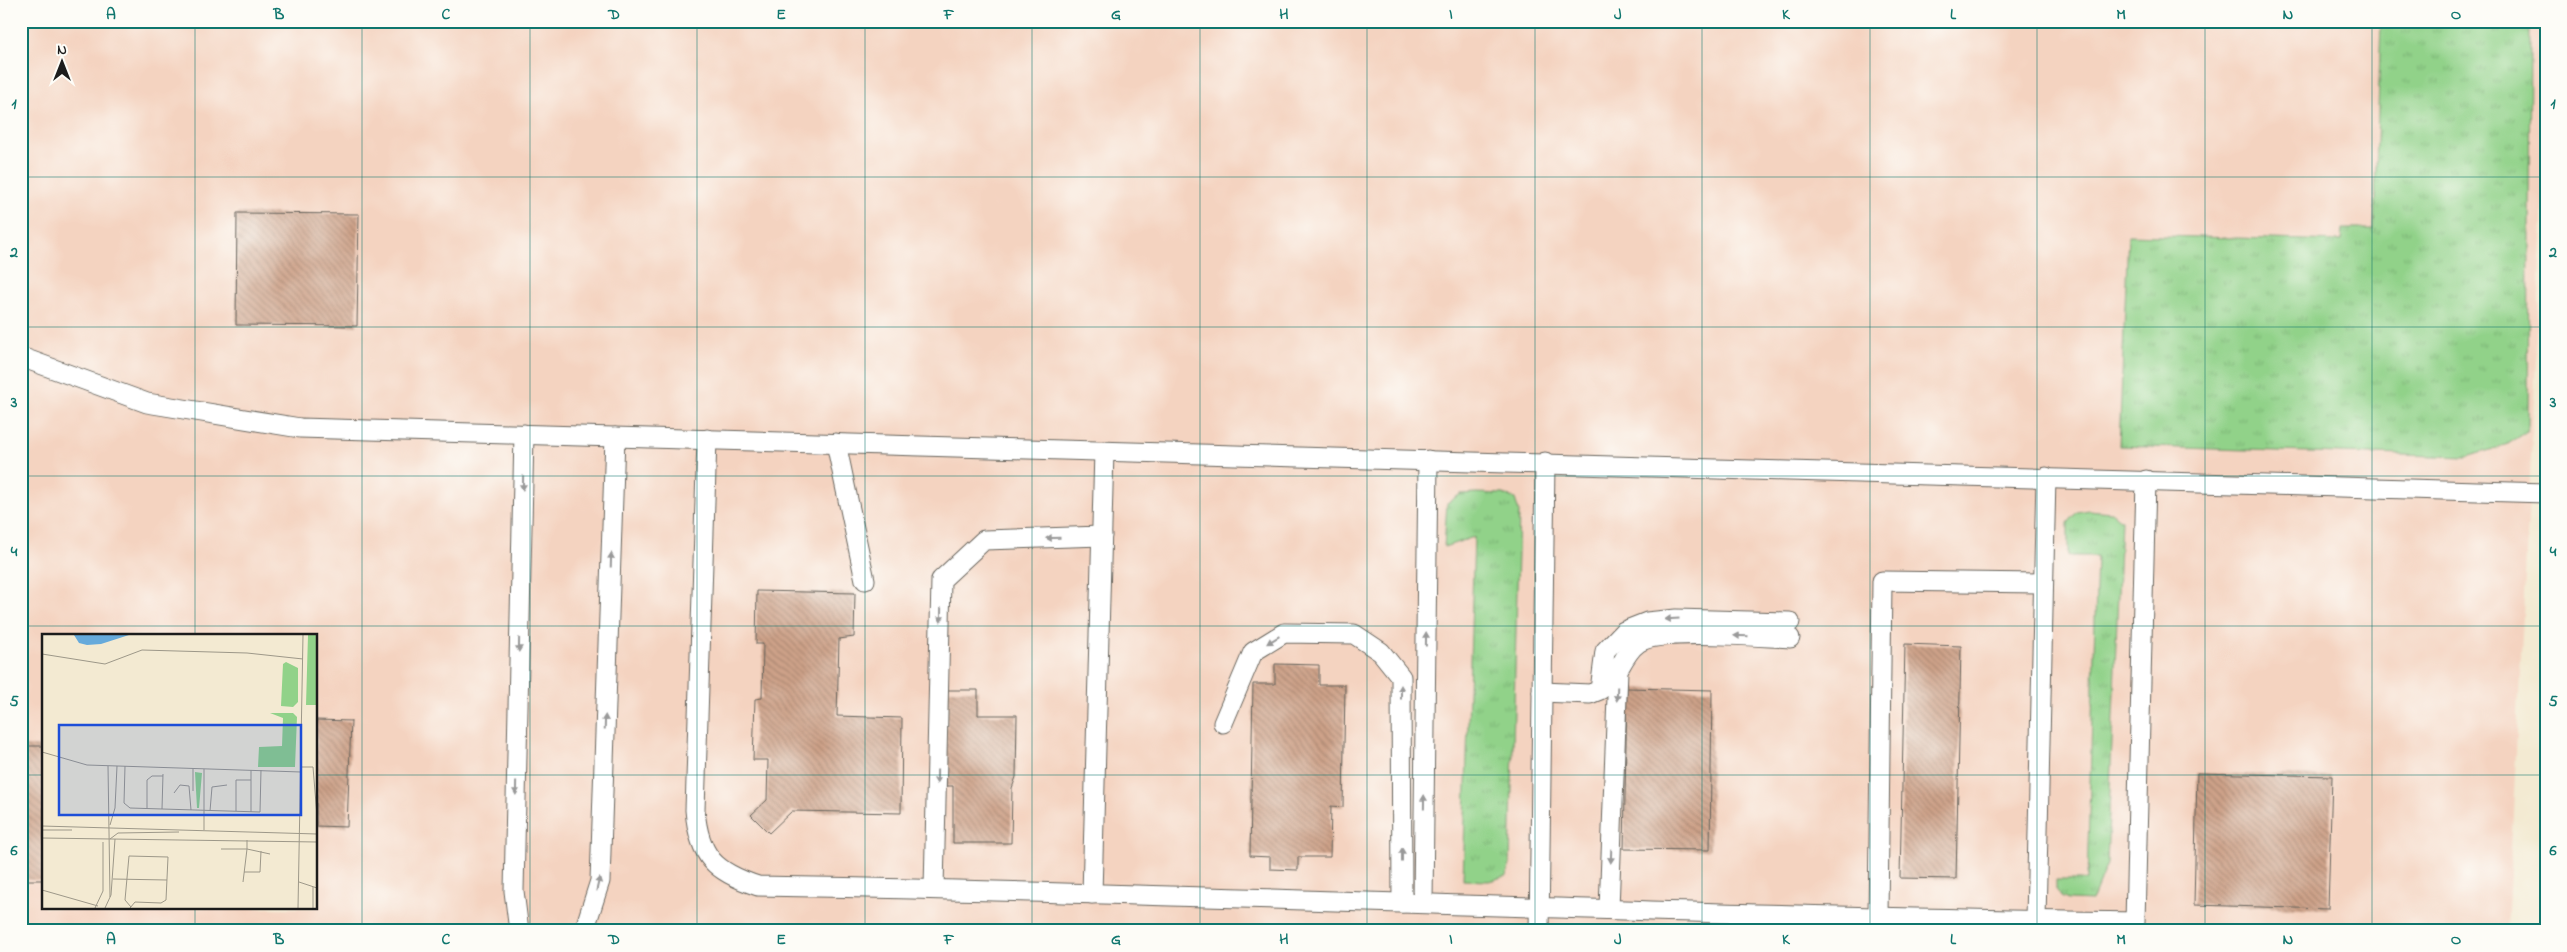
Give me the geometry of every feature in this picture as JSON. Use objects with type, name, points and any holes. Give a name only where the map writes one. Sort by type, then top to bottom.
[{"type":"lane","points":[[21,357],[147,403],[300,428],[1545,462],[2546,493]]},
{"type":"lane","points":[[519,931],[514,890],[524,434]]},
{"type":"lane","points":[[584,931],[600,881],[615,437]]},
{"type":"lane","points":[[707,439],[695,810],[697,829],[704,850],[716,866],[735,878],[758,886],[934,888],[1402,904],[1423,903],[1878,917],[2135,922],[2146,480]]},
{"type":"lane","points":[[836,443],[865,580]]},
{"type":"lane","points":[[1092,894],[1104,451]]},
{"type":"lane","points":[[1423,903],[1428,460]]},
{"type":"lane","points":[[1539,931],[1545,462]]},
{"type":"lane","points":[[2036,920],[2046,477]]},
{"type":"lane","points":[[934,888],[941,580],[984,540],[1102,536]]},
{"type":"lane","points":[[1878,917],[1882,581],[2043,583]]},
{"type":"lane","points":[[1542,692],[1590,694],[1600,690],[1605,651],[1624,632],[1647,622],[1676,618],[1790,630],[1671,634],[1638,642],[1628,653],[1618,670],[1609,909]]},
{"type":"lane","points":[[1223,723],[1253,652],[1284,633],[1354,634],[1381,652],[1401,678],[1402,904]]},
{"type":"shaded area","points":[[21,21],[2546,21],[2546,161],[2507,931],[21,931]]},
{"type":"green space","points":[[2381,21],[2530,21],[2528,431],[2508,444],[2467,457],[2119,446],[2128,235],[2341,241],[2342,229],[2374,229]]},
{"type":"green space","points":[[1461,494],[1503,494],[1515,499],[1519,512],[1510,865],[1506,876],[1489,881],[1463,880],[1474,537],[1444,547],[1447,503]]},
{"type":"green space","points":[[2088,510],[2111,512],[2121,520],[2107,864],[2092,901],[2068,900],[2061,897],[2056,889],[2056,880],[2087,880],[2097,556],[2068,556],[2068,523],[2077,512]]},
{"type":"building","points":[[237,213],[359,214],[357,326],[236,325]]},
{"type":"building","points":[[757,591],[855,593],[854,637],[839,639],[837,716],[902,718],[901,813],[792,811],[769,833],[751,815],[767,800],[768,760],[753,760],[755,699],[762,698],[763,644],[756,644]]},
{"type":"building","points":[[1905,644],[1961,646],[1956,879],[1900,878]]},
{"type":"building","points":[[1275,664],[1319,665],[1319,685],[1345,685],[1343,807],[1331,806],[1330,857],[1298,857],[1298,870],[1270,869],[1270,857],[1250,856],[1253,684],[1275,684]]},
{"type":"building","points":[[1627,688],[1712,690],[1710,850],[1624,849]]},
{"type":"building","points":[[947,690],[978,690],[978,715],[1017,715],[1016,777],[1012,788],[1011,843],[953,843],[953,786],[946,786]]},
{"type":"building","points":[[318,720],[351,721],[347,827],[318,826]]},
{"type":"building","points":[[21,746],[42,746],[42,880],[21,880]]},
{"type":"building","points":[[2197,773],[2332,776],[2328,909],[2194,905]]}]
